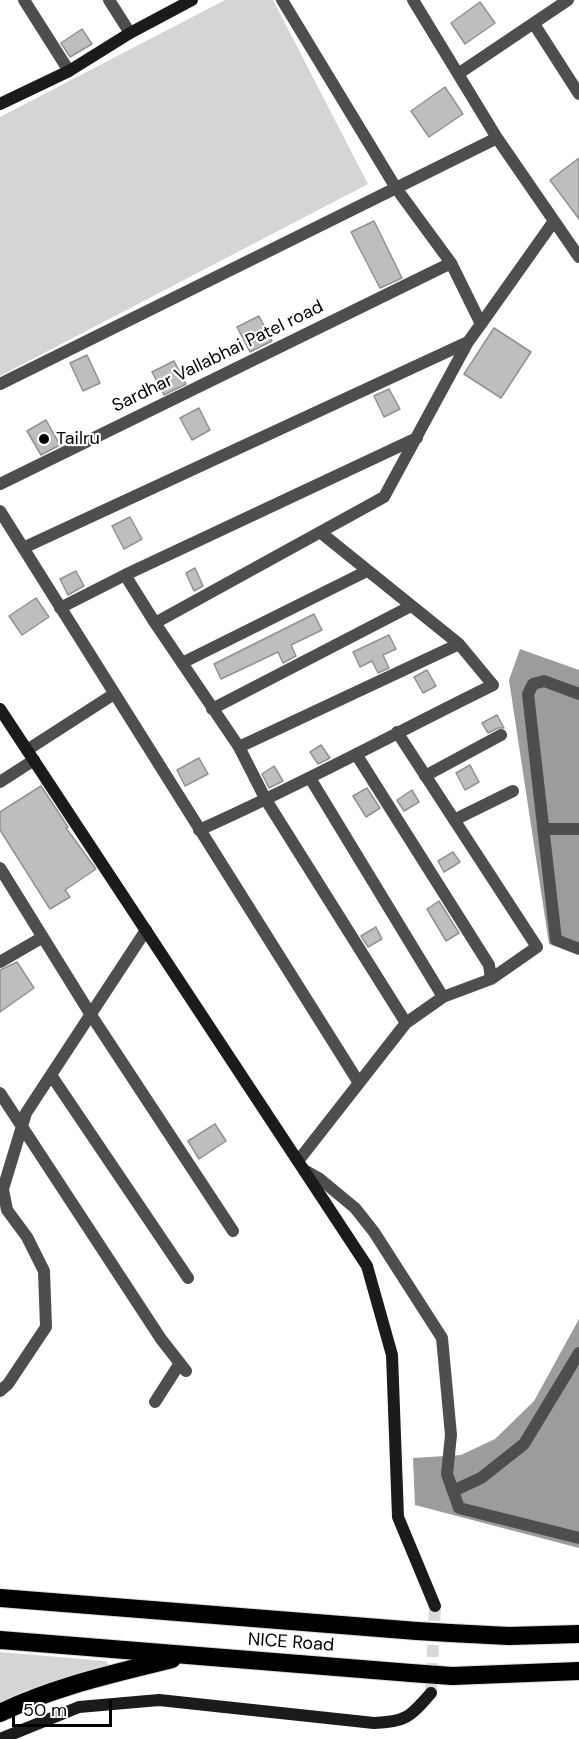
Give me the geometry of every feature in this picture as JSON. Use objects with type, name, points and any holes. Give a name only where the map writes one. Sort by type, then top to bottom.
[{"type":"highway","name":"NICE Road","points":[[0,1598],[417,1631],[509,1636],[579,1634]]},
{"type":"highway","name":"NICE Road","points":[[0,1640],[452,1676],[579,1671]]},
{"type":"highway","points":[[0,1713],[25,1700],[75,1683],[186,1656]]},
{"type":"street","points":[[24,0],[69,71]]},
{"type":"street","points":[[109,0],[130,33]]},
{"type":"street","points":[[282,0],[396,188],[451,262],[481,324]]},
{"type":"street","points":[[413,0],[497,138],[579,257]]},
{"type":"street","points":[[458,74],[568,0]]},
{"type":"street","points":[[0,104],[69,71],[130,33],[188,1]]},
{"type":"street","points":[[534,24],[579,94]]},
{"type":"street","points":[[0,384],[497,138]]},
{"type":"street","points":[[155,623],[384,497],[468,342],[554,221]]},
{"type":"street","name":"Sardhar Vallabhai Patel road","points":[[0,484],[451,262]]},
{"type":"street","points":[[23,548],[468,342]]},
{"type":"street","points":[[60,608],[125,575],[417,438]]},
{"type":"street","points":[[0,511],[359,1083]]},
{"type":"street","points":[[199,830],[266,800],[493,685],[459,644],[320,532]]},
{"type":"street","points":[[182,663],[367,571]]},
{"type":"street","points":[[125,575],[239,747],[266,800],[406,1023]]},
{"type":"street","points":[[212,709],[411,606]]},
{"type":"street","points":[[239,747],[459,644]]},
{"type":"street","points":[[579,694],[544,681],[533,684],[528,694],[556,940],[579,949]]},
{"type":"street","points":[[0,782],[31,755],[114,694]]},
{"type":"street","points":[[0,709],[367,1266],[392,1355],[398,1516],[435,1606]]},
{"type":"street","points":[[301,1165],[359,1083],[406,1023],[443,996],[491,979],[537,947],[397,732]]},
{"type":"street","points":[[425,776],[501,735]]},
{"type":"street","points":[[356,754],[489,965],[491,979]]},
{"type":"street","points":[[310,778],[443,996]]},
{"type":"street","points":[[454,820],[513,791]]},
{"type":"street","points":[[543,829],[579,829]]},
{"type":"street","points":[[0,868],[91,1015],[233,1231]]},
{"type":"street","points":[[0,1390],[8,1384],[46,1327],[44,1271],[27,1238],[3,1215],[3,1189],[26,1113],[146,930]]},
{"type":"street","points":[[0,962],[43,937]]},
{"type":"street","points":[[51,1075],[188,1278]]},
{"type":"street","points":[[0,1093],[161,1339],[183,1367],[155,1401]]},
{"type":"street","points":[[301,1165],[355,1208],[374,1232],[442,1338],[452,1435],[447,1474],[459,1508],[579,1538]]},
{"type":"street","points":[[453,1491],[481,1478],[524,1444],[579,1353]]},
{"type":"street","points":[[0,1739],[79,1707],[159,1700],[374,1724],[397,1722],[414,1713],[431,1693]]},
{"type":"shaded area","points":[[225,0],[273,0],[368,184],[0,376],[0,117]]},
{"type":"shaded area","points":[[520,649],[579,670],[579,953],[549,944],[509,680]]},
{"type":"shaded area","points":[[579,1319],[579,1548],[415,1505],[413,1458],[461,1455],[495,1439],[534,1401]]},
{"type":"shaded area","points":[[0,1652],[106,1661],[109,1665],[24,1691],[0,1704]]},
{"type":"building","points":[[480,2],[495,23],[465,44],[451,23]]},
{"type":"building","points":[[82,29],[92,44],[70,57],[61,43]]},
{"type":"building","points":[[445,87],[463,114],[429,137],[411,111]]},
{"type":"building","points":[[579,158],[579,219],[550,180]]},
{"type":"building","points":[[374,221],[402,278],[380,288],[351,232]]},
{"type":"building","points":[[259,316],[272,341],[250,352],[237,327]]},
{"type":"building","points":[[494,328],[531,352],[501,398],[464,374]]},
{"type":"building","points":[[87,355],[100,383],[83,391],[70,363]]},
{"type":"building","points":[[174,361],[186,384],[164,395],[152,372]]},
{"type":"building","points":[[389,389],[400,409],[384,417],[374,396]]},
{"type":"building","points":[[199,408],[210,430],[192,440],[180,418]]},
{"type":"building","name":"Tailru","points":[[46,420],[60,445],[41,455],[27,431]]},
{"type":"building","points":[[130,517],[142,539],[124,549],[112,526]]},
{"type":"building","points":[[195,568],[203,586],[194,591],[186,573]]},
{"type":"building","points":[[76,571],[84,586],[68,595],[60,579]]},
{"type":"building","points":[[36,598],[49,617],[22,635],[9,616]]},
{"type":"building","points":[[314,614],[322,630],[291,645],[296,656],[283,663],[278,652],[221,679],[214,664]]},
{"type":"building","points":[[389,635],[396,649],[383,655],[389,668],[378,673],[372,661],[360,667],[353,652]]},
{"type":"building","points":[[427,670],[436,686],[423,693],[414,677]]},
{"type":"building","points":[[497,715],[504,728],[488,733],[482,723]]},
{"type":"building","points":[[321,745],[330,758],[318,764],[310,752]]},
{"type":"building","points":[[199,758],[208,774],[185,786],[177,770]]},
{"type":"building","points":[[470,765],[479,782],[465,790],[456,773]]},
{"type":"building","points":[[274,766],[283,781],[269,788],[262,774]]},
{"type":"building","points":[[41,786],[68,827],[66,828],[96,869],[65,890],[70,897],[50,909],[0,830],[0,812]]},
{"type":"building","points":[[367,788],[380,808],[366,817],[353,796]]},
{"type":"building","points":[[412,790],[419,802],[404,811],[397,800]]},
{"type":"building","points":[[453,852],[460,862],[444,872],[438,861]]},
{"type":"building","points":[[439,901],[459,933],[446,941],[427,909]]},
{"type":"building","points":[[376,927],[382,939],[368,947],[361,936]]},
{"type":"building","points":[[17,962],[34,988],[0,1012],[0,970]]},
{"type":"building","points":[[215,1124],[226,1141],[199,1159],[188,1141]]},
{"type":"tunnel","points":[[431,1693],[435,1606]]},
{"type":"place","name":"Tailru","points":[[44,439]]}]
